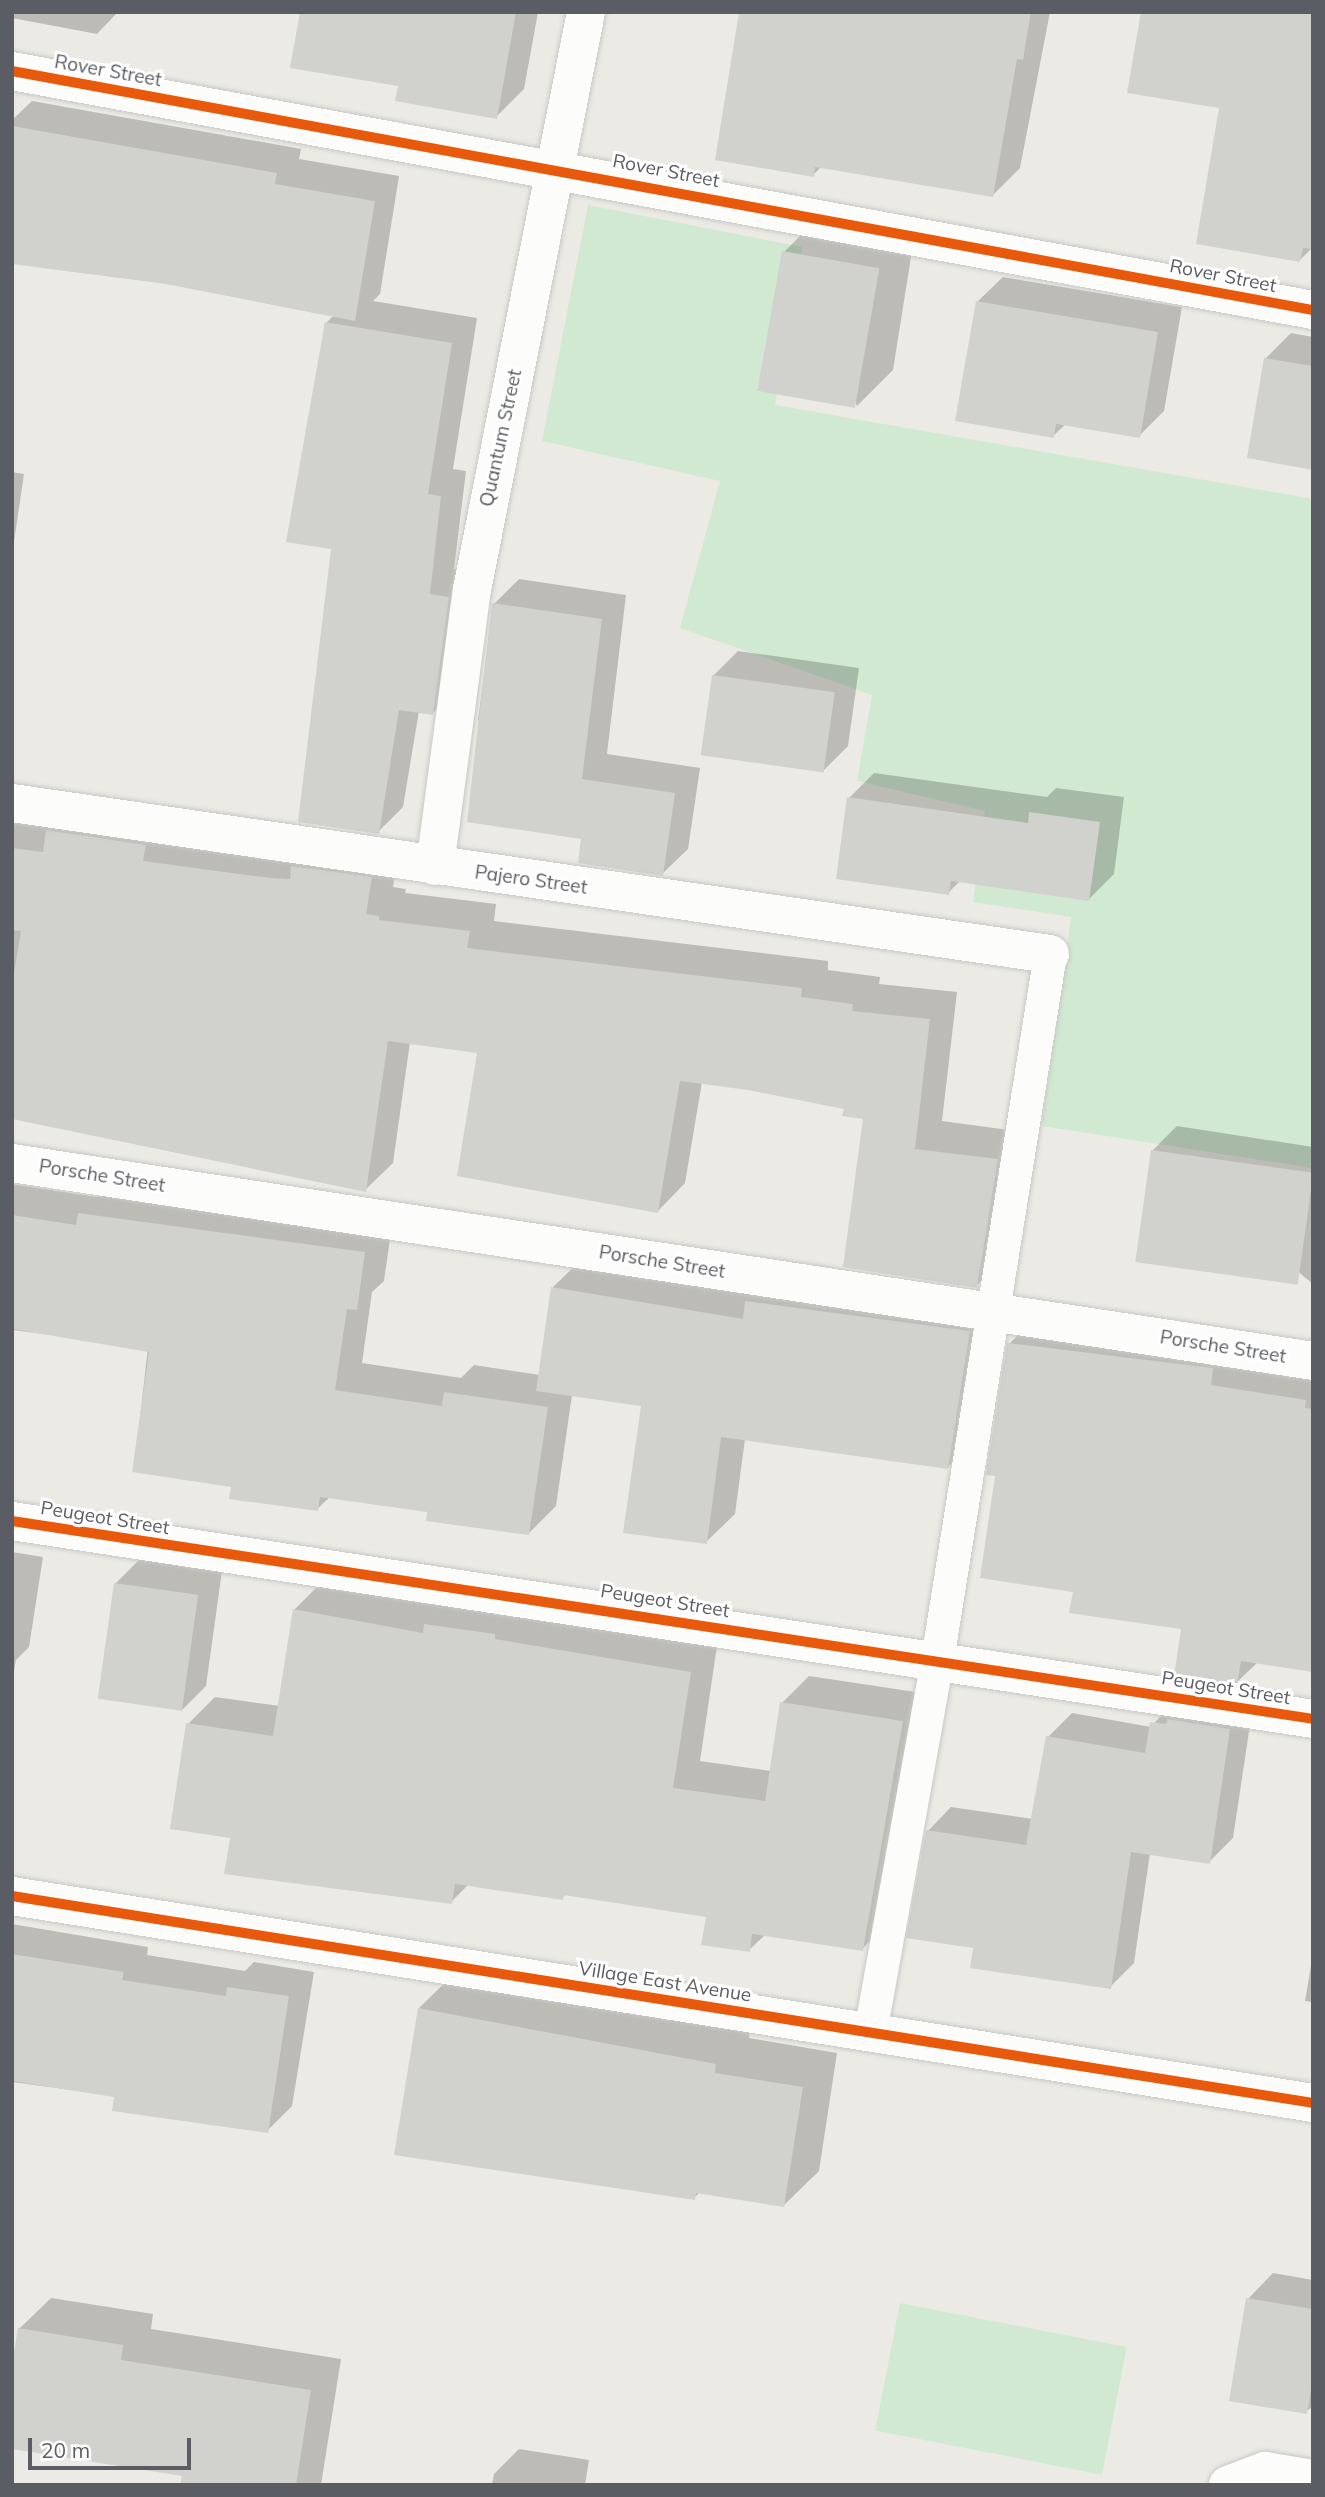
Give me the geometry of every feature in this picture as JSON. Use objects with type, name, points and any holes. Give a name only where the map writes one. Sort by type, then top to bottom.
[{"type":"street","name":"Quantum Street","points":[[435,866],[474,576],[559,169],[586,12]]},
{"type":"street","name":"Rover Street","points":[[12,71],[559,169],[1313,310]]},
{"type":"street","name":"Pajero Street","points":[[12,803],[1050,954]]},
{"type":"street","name":"Porsche Street","points":[[12,1163],[1313,1361]]},
{"type":"street","name":"Peugeot Street","points":[[12,1521],[1313,1719]]},
{"type":"street","name":"Village East Avenue","points":[[12,1896],[1313,2103]]},
{"type":"street","points":[[1227,2485],[1265,2471],[1313,2479]]},
{"type":"lane","points":[[870,2032],[937,1660],[1050,954]]},
{"type":"green space","points":[[588,205],[802,247],[775,405],[1313,499],[1313,1168],[1042,1126],[1071,917],[973,902],[985,811],[857,781],[872,695],[680,628],[720,481],[542,441]]},
{"type":"green space","points":[[900,2303],[1127,2347],[1102,2475],[875,2431]]},
{"type":"building","points":[[300,12],[516,12],[497,119],[395,101],[398,86],[290,68]]},
{"type":"building","points":[[739,12],[1031,12],[1023,60],[1017,59],[993,197],[815,167],[814,177],[715,160]]},
{"type":"building","points":[[1141,12],[1313,12],[1313,249],[1303,248],[1300,262],[1196,244],[1219,108],[1127,93]]},
{"type":"building","points":[[12,126],[277,173],[275,184],[375,201],[355,321],[166,284],[12,264]]},
{"type":"building","points":[[782,251],[879,268],[855,408],[757,391]]},
{"type":"building","points":[[976,301],[1158,332],[1140,438],[1056,424],[1054,438],[955,421]]},
{"type":"building","points":[[325,322],[452,343],[428,494],[441,496],[430,594],[449,597],[433,715],[399,710],[379,834],[298,822],[331,549],[286,542]]},
{"type":"building","points":[[1264,358],[1313,366],[1313,470],[1247,458]]},
{"type":"building","points":[[492,603],[602,619],[582,779],[675,793],[663,876],[578,863],[581,839],[467,822]]},
{"type":"building","points":[[712,675],[835,692],[824,772],[701,755]]},
{"type":"building","points":[[847,797],[1028,823],[1029,812],[1100,822],[1089,901],[951,881],[949,895],[836,879]]},
{"type":"building","points":[[46,830],[146,845],[143,861],[270,878],[290,879],[291,866],[372,877],[366,914],[379,916],[379,920],[470,931],[467,948],[802,988],[801,997],[853,1004],[852,1011],[930,1019],[915,1149],[998,1159],[977,1288],[843,1267],[863,1119],[842,1116],[844,1109],[748,1090],[680,1081],[658,1213],[457,1176],[477,1053],[388,1041],[366,1192],[12,1119],[12,985],[21,931],[12,930],[12,848],[43,852]]},
{"type":"building","points":[[1151,1150],[1313,1173],[1298,1285],[1135,1262]]},
{"type":"building","points":[[78,1213],[365,1252],[357,1310],[347,1309],[335,1390],[442,1406],[444,1392],[548,1407],[529,1535],[426,1521],[427,1512],[320,1497],[318,1511],[229,1499],[231,1487],[132,1472],[149,1352],[12,1329],[12,1215],[76,1225]]},
{"type":"building","points":[[551,1287],[743,1319],[745,1301],[970,1331],[948,1469],[721,1437],[707,1544],[623,1533],[641,1406],[536,1391]]},
{"type":"building","points":[[1007,1343],[1213,1368],[1211,1385],[1306,1400],[1305,1408],[1313,1409],[1313,1672],[1241,1661],[1237,1685],[1174,1676],[1181,1629],[1069,1613],[1073,1592],[980,1578],[995,1476],[986,1475]]},
{"type":"building","points":[[114,1583],[198,1595],[182,1711],[98,1699]]},
{"type":"building","points":[[293,1609],[423,1633],[424,1624],[495,1634],[495,1639],[691,1672],[673,1788],[765,1801],[780,1702],[903,1721],[863,1951],[752,1934],[750,1952],[701,1945],[706,1917],[564,1895],[563,1900],[455,1884],[452,1904],[224,1874],[230,1838],[170,1829],[186,1723],[273,1736]]},
{"type":"building","points":[[1167,1719],[1230,1729],[1210,1864],[1131,1852],[1111,1989],[970,1968],[973,1948],[906,1938],[926,1830],[1026,1845],[1046,1736],[1145,1753],[1150,1722],[1166,1724]]},
{"type":"building","points":[[12,1954],[124,1972],[122,1980],[226,1996],[227,1987],[289,1996],[268,2133],[112,2111],[114,2097],[12,2081]]},
{"type":"building","points":[[418,2008],[716,2064],[715,2073],[803,2087],[784,2207],[696,2193],[695,2200],[394,2155]]},
{"type":"building","points":[[1246,2298],[1313,2309],[1313,2377],[1307,2414],[1229,2401]]},
{"type":"building","points":[[18,2328],[123,2345],[121,2360],[311,2390],[296,2485],[180,2485],[182,2476],[12,2449],[12,2363]]},
{"type":"cycle path","points":[[12,71],[1313,310]]},
{"type":"cycle path","points":[[12,1521],[1313,1719]]},
{"type":"cycle path","points":[[12,1896],[1313,2103]]}]
